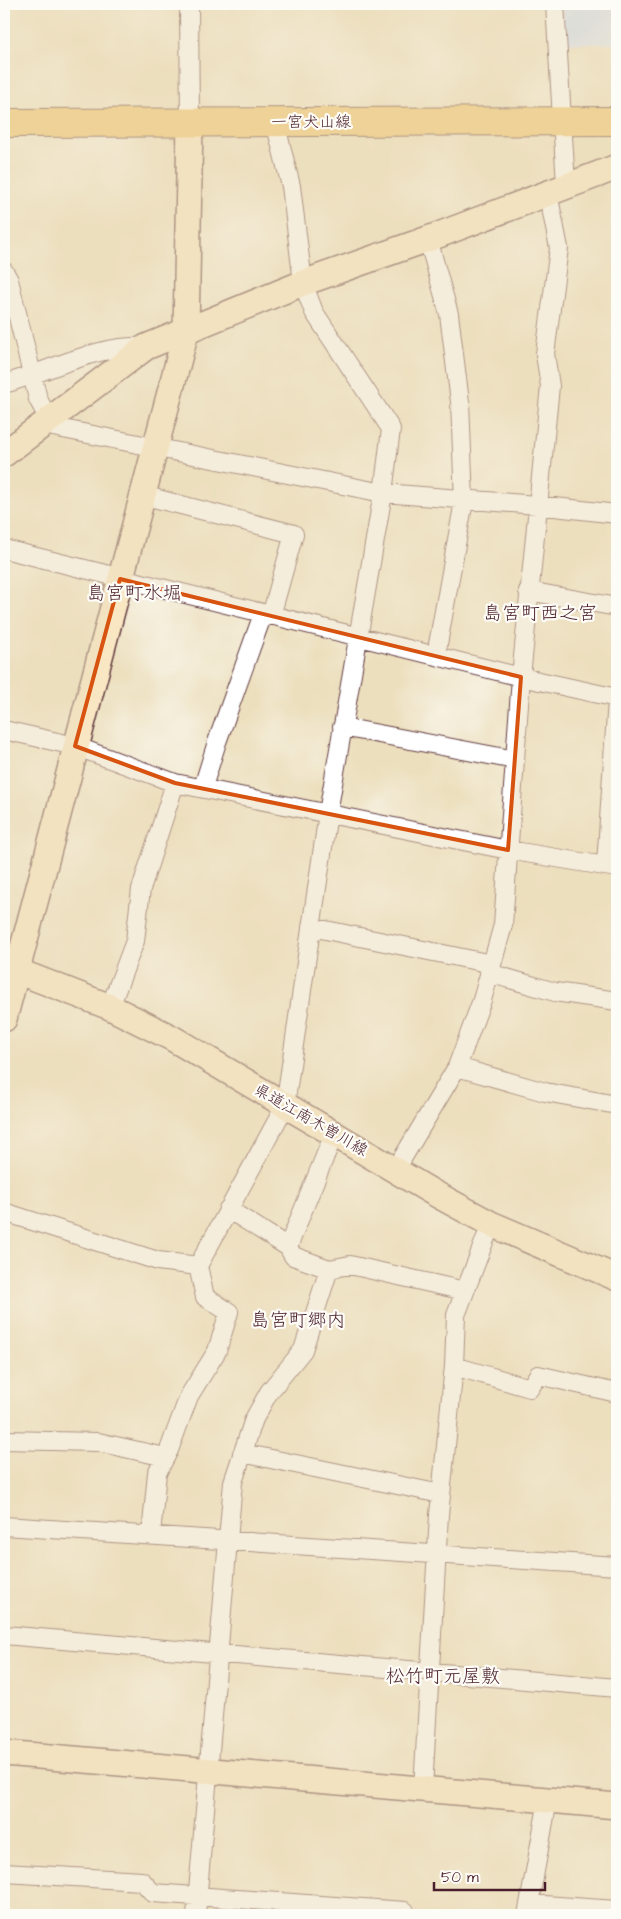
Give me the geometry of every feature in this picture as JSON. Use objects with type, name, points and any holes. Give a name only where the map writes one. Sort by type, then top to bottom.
[{"type":"main road","name":"一宮犬山線","points":[[4,122],[617,121]]},
{"type":"street","points":[[4,1019],[11,968],[75,746],[186,332],[190,4]]},
{"type":"street","points":[[396,1169],[457,1067],[503,925],[520,678],[550,386],[545,354],[559,248],[557,189],[562,122],[554,4]]},
{"type":"street","points":[[151,1535],[157,1473],[188,1396],[217,1351],[229,1312],[205,1297],[198,1266],[285,1106],[328,812],[383,493],[391,429],[314,312],[303,283],[291,186],[275,122]]},
{"type":"street","points":[[4,454],[49,418],[146,347],[303,283],[428,239],[617,167]]},
{"type":"street","points":[[428,239],[449,314],[460,402],[464,501],[436,655]]},
{"type":"street","points":[[4,271],[8,280],[38,399],[53,427],[383,493],[464,501],[537,505],[617,514]]},
{"type":"street","points":[[4,384],[60,365],[128,346],[146,347]]},
{"type":"street","points":[[142,495],[294,534],[267,615],[217,742],[203,787]]},
{"type":"street","points":[[4,549],[436,655],[520,678],[617,698],[612,866],[508,850],[328,812],[175,783],[75,746],[4,730]]},
{"type":"street","points":[[528,591],[617,607]]},
{"type":"street","points":[[342,727],[515,760]]},
{"type":"street","points":[[110,1007],[136,941],[141,889],[175,783]]},
{"type":"street","points":[[311,927],[490,969],[554,992],[617,1001]]},
{"type":"street","name":"県道江南木曽川線","points":[[11,968],[110,1007],[172,1038],[432,1192],[491,1224],[617,1278]]},
{"type":"street","points":[[457,1067],[546,1092],[617,1105]]},
{"type":"street","points":[[288,1247],[334,1134]]},
{"type":"street","points":[[228,1209],[288,1247],[294,1256],[329,1269],[350,1265],[465,1291]]},
{"type":"street","points":[[4,1212],[74,1236],[158,1261],[198,1266]]},
{"type":"street","points":[[423,1788],[441,1494],[454,1366],[456,1315],[491,1224]]},
{"type":"street","points":[[196,1915],[210,1770],[233,1482],[254,1419],[269,1392],[303,1350],[329,1269]]},
{"type":"street","points":[[454,1366],[530,1388],[538,1375],[617,1393]]},
{"type":"street","points":[[4,1440],[98,1442],[165,1457]]},
{"type":"street","points":[[242,1453],[441,1494]]},
{"type":"street","points":[[4,1526],[617,1566]]},
{"type":"street","points":[[4,1635],[617,1688]]},
{"type":"street","points":[[4,1753],[617,1806]]},
{"type":"street","points":[[548,1800],[528,1910],[617,1910]]},
{"type":"street","points":[[4,1873],[142,1881],[153,1893],[405,1911],[405,1915]]},
{"type":"highlighted area","points":[[120,579],[521,677],[508,850],[175,783],[75,746]]},
{"type":"shaded area","points":[[562,4],[617,4],[617,44],[562,43]]},
{"type":"district","name":"島宮町水堀","points":[[134,593]]},
{"type":"district","name":"島宮町西之宮","points":[[540,613]]},
{"type":"district","name":"島宮町郷内","points":[[298,1320]]},
{"type":"district","name":"松竹町元屋敷","points":[[443,1676]]}]
